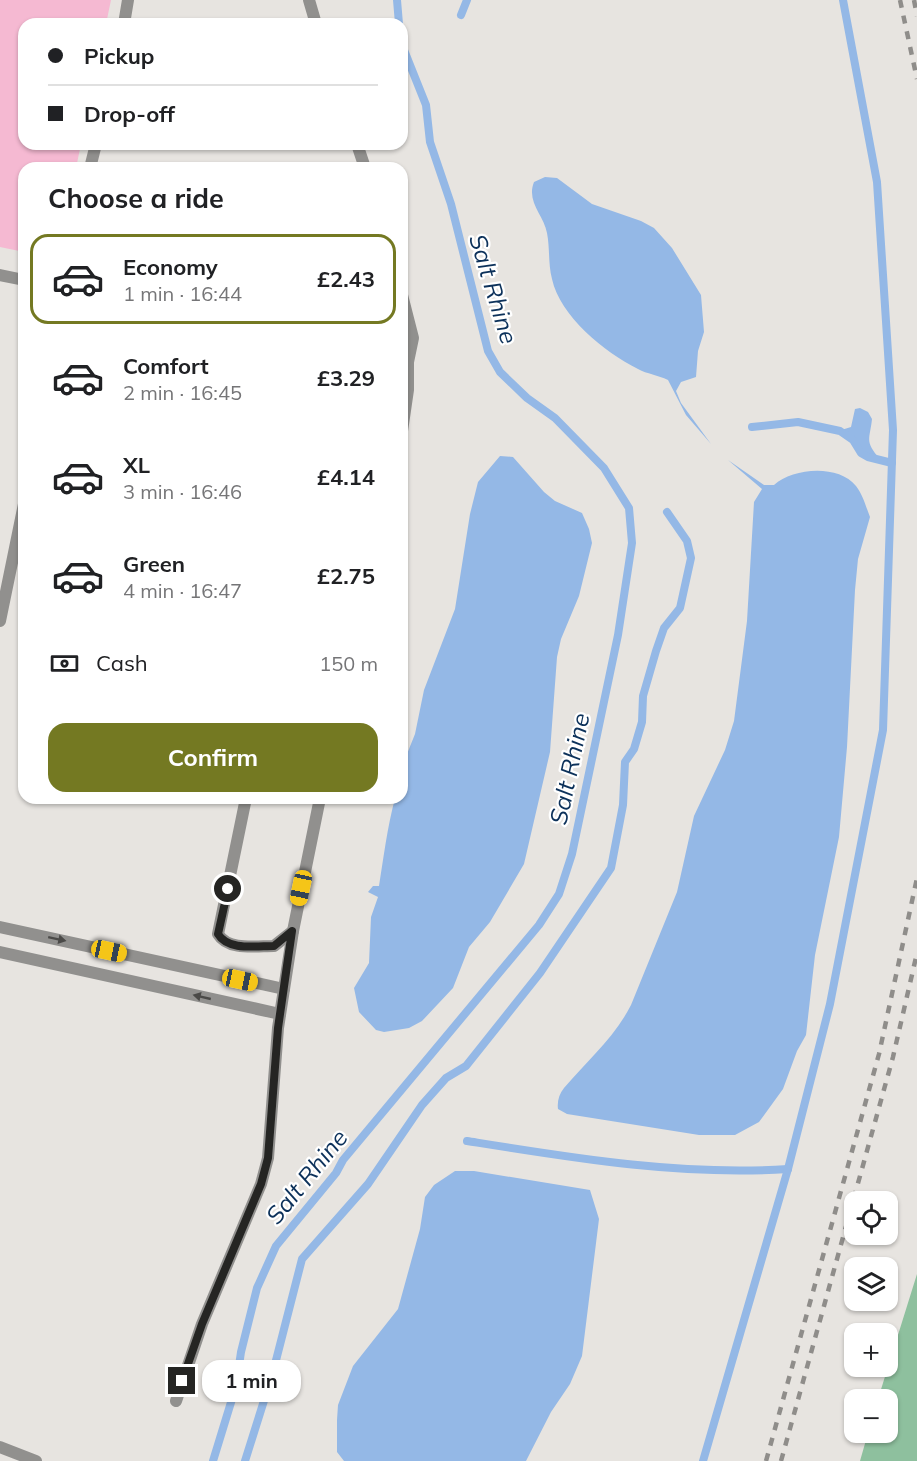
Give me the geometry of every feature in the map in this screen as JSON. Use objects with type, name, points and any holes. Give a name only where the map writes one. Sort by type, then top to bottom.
[{"type":"lane","points":[[125,18],[128,0]]},
{"type":"lane","points":[[309,0],[314,18]]},
{"type":"lane","points":[[0,275],[18,279]]},
{"type":"lane","points":[[408,318],[413,338],[408,350]]},
{"type":"lane","points":[[0,621],[18,533]]},
{"type":"lane","points":[[245,804],[218,934],[223,942],[232,945],[274,946],[292,931]]},
{"type":"lane","points":[[176,1401],[202,1324],[268,1158],[280,1014],[292,931],[319,804]]},
{"type":"lane","points":[[0,927],[284,989]]},
{"type":"lane","points":[[0,952],[280,1014]]},
{"type":"lane","points":[[0,1447],[28,1455],[36,1461]]},
{"type":"green space","points":[[917,1274],[917,1461],[860,1461],[865,1443],[898,1443],[898,1389],[881,1389],[885,1377],[898,1377],[898,1335]]},
{"type":"water","points":[[545,177],[557,178],[592,204],[641,221],[654,228],[672,248],[701,295],[704,332],[698,351],[696,377],[681,382],[676,391],[681,403],[711,444],[686,415],[668,380],[641,371],[611,353],[585,332],[564,306],[552,279],[545,226],[532,196],[534,182]]},
{"type":"water","points":[[860,408],[868,412],[872,419],[870,444],[880,459],[862,451],[850,438],[838,431],[851,427],[855,409]]},
{"type":"water","points":[[500,456],[513,457],[555,501],[582,513],[592,543],[579,596],[561,639],[557,657],[550,752],[524,864],[490,922],[469,947],[453,988],[422,1021],[409,1028],[384,1032],[376,1030],[359,1012],[354,988],[369,963],[371,917],[378,897],[368,892],[373,886],[379,886],[394,804],[408,804],[408,752],[415,734],[424,690],[455,609],[470,514],[478,482]]},
{"type":"water","points":[[728,460],[764,485],[774,485],[782,479],[804,472],[838,474],[856,486],[870,517],[858,559],[847,747],[839,837],[815,955],[806,1035],[797,1051],[783,1089],[759,1122],[735,1135],[699,1135],[567,1114],[558,1109],[558,1104],[564,1088],[609,1038],[631,1005],[677,892],[694,816],[725,750],[734,721],[747,621],[754,502],[762,489]]},
{"type":"water","points":[[455,1171],[474,1171],[590,1190],[599,1219],[582,1356],[570,1384],[551,1412],[526,1461],[344,1461],[337,1452],[338,1405],[353,1366],[398,1309],[420,1229],[425,1197],[434,1185]]},
{"type":"building","points":[[0,0],[111,0],[107,18],[18,18],[18,150],[80,150],[77,162],[18,162],[18,251],[0,247]]},
{"type":"waterway","name":"Salt Rhine","points":[[397,0],[398,18]]},
{"type":"waterway","points":[[461,15],[467,0]]},
{"type":"waterway","points":[[703,1461],[788,1169],[830,1004],[883,730],[893,430],[877,182],[843,0]]},
{"type":"waterway","name":"Salt Rhine","points":[[213,1461],[236,1386],[241,1352],[257,1288],[276,1246],[336,1173],[343,1160],[539,925],[559,894],[572,854],[618,635],[632,543],[629,508],[604,468],[555,418],[527,398],[500,372],[488,351],[451,204],[430,142],[426,105],[408,60]]},
{"type":"waterway","points":[[752,427],[798,422],[840,431],[853,440],[861,453],[892,463]]},
{"type":"waterway","name":"Salt Rhine","points":[[245,1461],[273,1372],[302,1259],[368,1184],[422,1105],[446,1078],[466,1066],[540,973],[611,868],[623,805],[625,762],[634,749],[642,722],[643,696],[664,628],[680,608],[691,558],[687,541],[667,512]]},
{"type":"waterway","points":[[467,1141],[667,1168],[748,1171],[788,1169]]},
{"type":"railway","points":[[900,0],[917,79]]},
{"type":"railway","points":[[914,0],[917,16]]},
{"type":"railway","points":[[766,1461],[879,1054],[917,878]]},
{"type":"railway","points":[[781,1461],[893,1057],[917,953]]},
{"type":"route","points":[[182,1381],[235,1241],[261,1184],[268,1158],[278,1028],[292,931],[274,946],[232,945],[223,942],[218,934],[228,889]]}]
